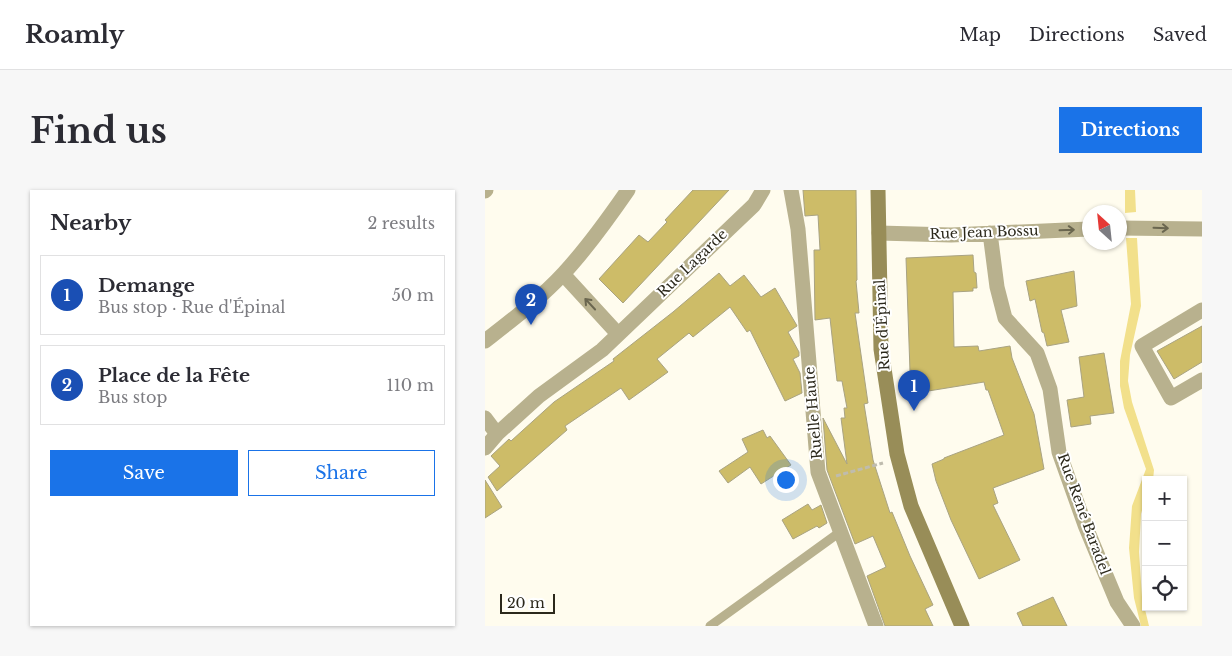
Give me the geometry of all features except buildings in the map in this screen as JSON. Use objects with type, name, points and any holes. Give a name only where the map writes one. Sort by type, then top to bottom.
[{"type":"main road","name":"Rue d'Épinal","points":[[878,190],[881,349],[898,459],[911,506],[963,626]]},
{"type":"street","points":[[485,341],[521,313],[563,274],[600,231],[628,190]]},
{"type":"street","name":"Rue Lagarde","points":[[485,448],[497,434],[539,396],[602,350],[754,205],[763,190]]},
{"type":"street","name":"Ruelle Haute","points":[[791,190],[798,229],[818,472],[876,626]]},
{"type":"street","points":[[1127,228],[1202,230]]},
{"type":"street","name":"Rue Jean Bossu","points":[[879,233],[942,234],[1082,229]]},
{"type":"street","name":"Rue René Baradel","points":[[990,233],[997,287],[1005,318],[1037,353],[1050,389],[1059,452],[1081,516],[1117,602],[1133,626]]},
{"type":"street","points":[[563,274],[618,334]]},
{"type":"street","points":[[1202,310],[1141,346],[1171,398],[1202,380]]},
{"type":"street","points":[[485,418],[497,434]]},
{"type":"lane","points":[[710,626],[840,532]]},
{"type":"path","points":[[821,481],[898,459]]},
{"type":"shaded area","points":[[1125,190],[1135,190],[1136,212],[1127,213],[1127,205],[1125,205]]},
{"type":"shaded area","points":[[1127,238],[1137,238],[1141,306],[1130,355],[1128,381],[1132,402],[1154,470],[1153,476],[1143,476],[1146,469],[1124,408],[1120,386],[1120,361],[1131,304]]},
{"type":"shaded area","points":[[1142,480],[1139,552],[1142,611],[1145,611],[1149,626],[1141,626],[1134,598],[1129,548],[1132,506]]},
{"type":"place","name":"Place de la Fête","points":[[531,325]]},
{"type":"place","name":"Demange","points":[[914,411]]}]
